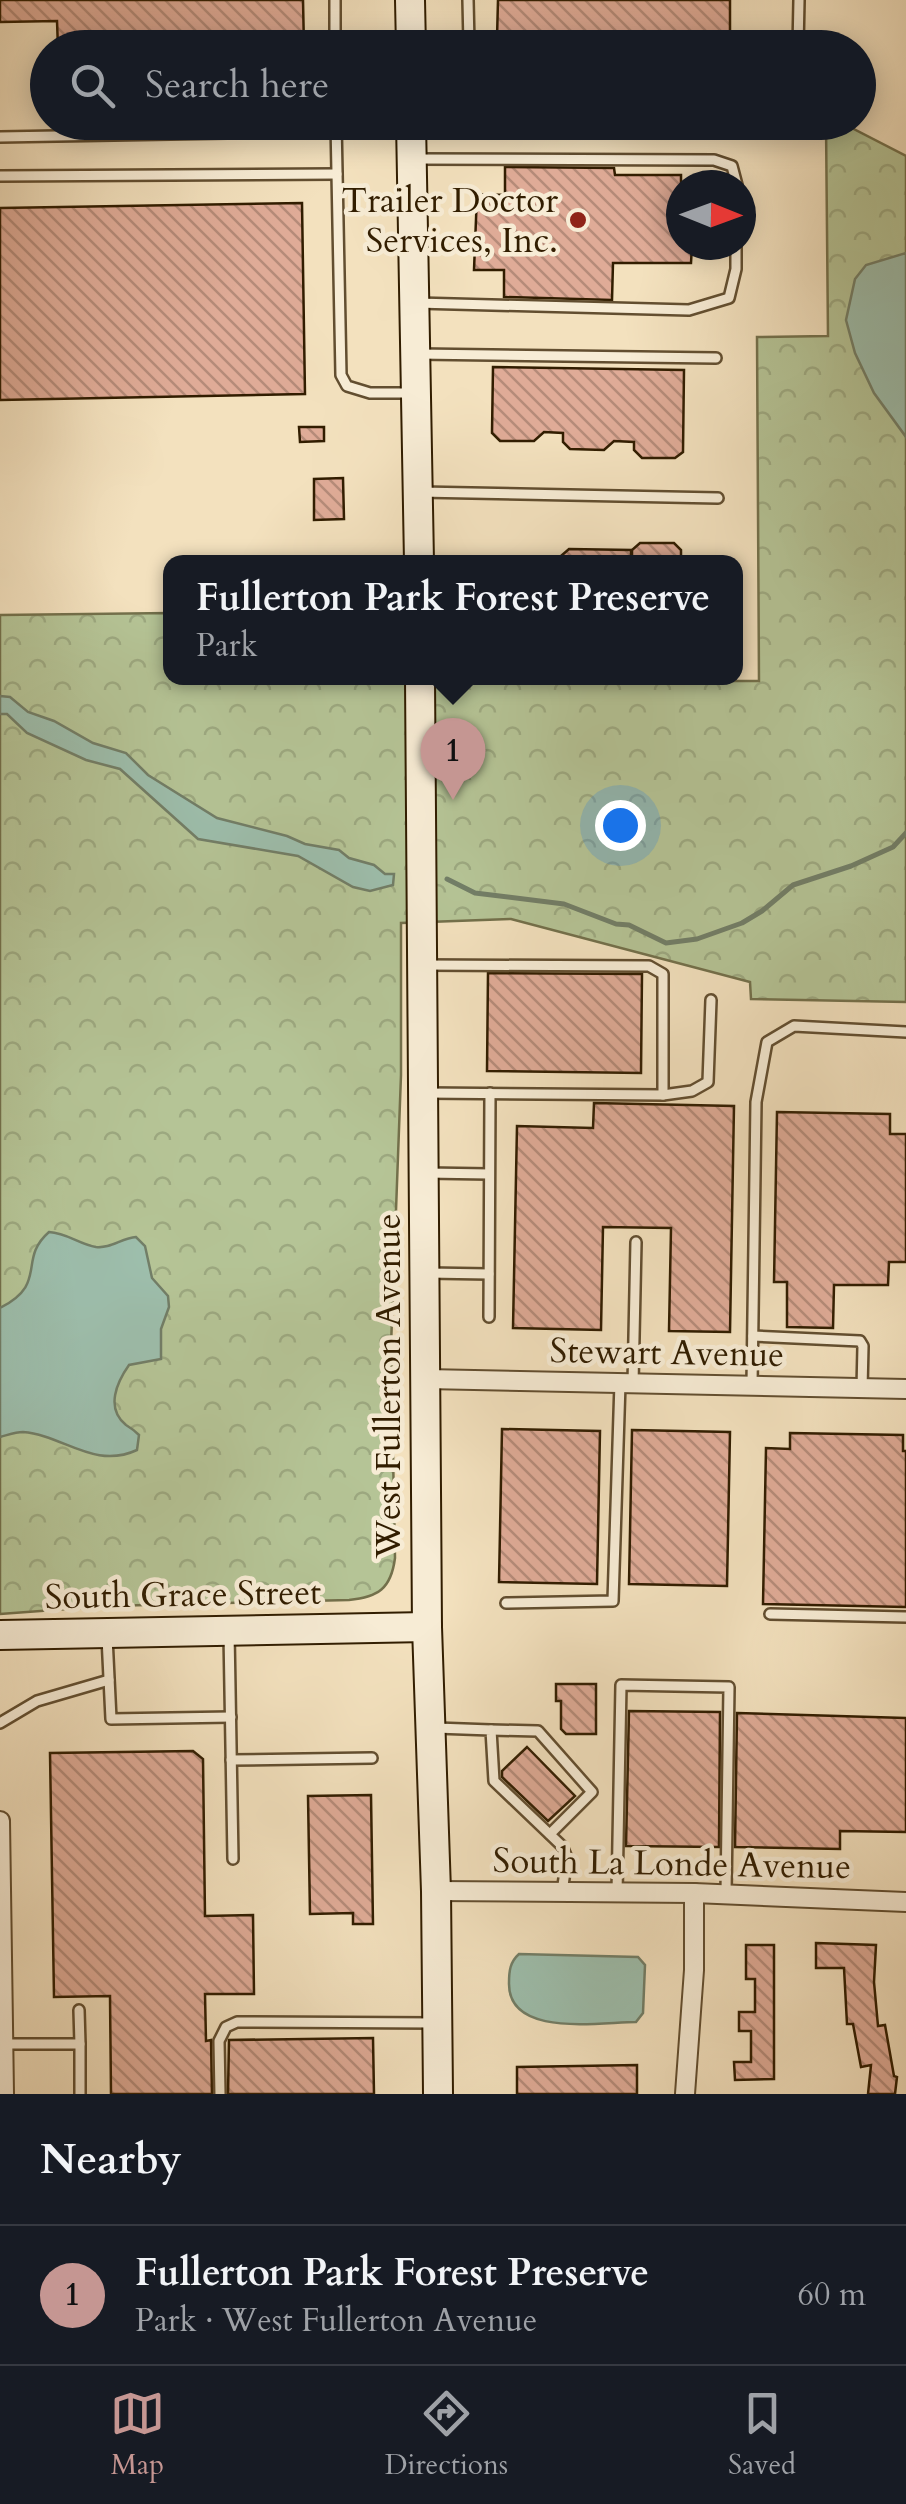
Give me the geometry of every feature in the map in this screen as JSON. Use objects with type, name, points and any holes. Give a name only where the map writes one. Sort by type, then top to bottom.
[{"type":"street","points":[[410,0],[411,30]]},
{"type":"street","points":[[411,140],[419,555]]},
{"type":"street","name":"West Fullerton Avenue","points":[[420,685],[427,1627],[438,2094]]},
{"type":"street","name":"Stewart Avenue","points":[[426,1380],[906,1390]]},
{"type":"street","name":"South Grace Street","points":[[0,1635],[427,1627]]},
{"type":"street","points":[[0,1821],[2,2085]]},
{"type":"street","name":"South La Londe Avenue","points":[[436,1891],[617,1892],[906,1902]]},
{"type":"street","points":[[685,2094],[694,1970],[694,1894]]},
{"type":"lane","points":[[335,0],[335,30]]},
{"type":"lane","points":[[468,0],[469,30]]},
{"type":"lane","points":[[798,30],[799,0]]},
{"type":"lane","points":[[0,137],[30,136]]},
{"type":"lane","points":[[336,140],[340,375],[347,386],[370,394],[416,394]]},
{"type":"lane","points":[[412,159],[714,160],[732,166],[733,170]]},
{"type":"lane","points":[[0,176],[337,174]]},
{"type":"lane","points":[[414,303],[689,310],[729,298],[736,260]]},
{"type":"lane","points":[[416,354],[716,358]]},
{"type":"lane","points":[[418,492],[718,498]]},
{"type":"lane","points":[[421,965],[649,966],[664,974],[663,1095]]},
{"type":"lane","points":[[423,1093],[663,1095],[692,1091],[708,1082],[710,1000]]},
{"type":"lane","points":[[752,1386],[756,1102],[767,1042],[794,1026],[906,1032]]},
{"type":"lane","points":[[489,1317],[490,1094]]},
{"type":"lane","points":[[424,1173],[490,1174]]},
{"type":"lane","points":[[506,1602],[613,1602],[636,1242]]},
{"type":"lane","points":[[425,1273],[489,1274]]},
{"type":"lane","points":[[753,1336],[860,1341],[862,1388]]},
{"type":"lane","points":[[770,1614],[906,1616]]},
{"type":"lane","points":[[229,1630],[233,1859]]},
{"type":"lane","points":[[106,1632],[111,1719],[231,1717]]},
{"type":"lane","points":[[0,1723],[37,1701],[109,1680]]},
{"type":"lane","points":[[617,1892],[621,1685],[693,1686],[729,1687],[726,1895]]},
{"type":"lane","points":[[430,1728],[538,1731],[592,1792],[550,1834]]},
{"type":"lane","points":[[491,1730],[494,1780],[562,1846],[567,1858],[562,1892]]},
{"type":"lane","points":[[232,1760],[372,1758]]},
{"type":"lane","points":[[79,2010],[80,2094]]},
{"type":"lane","points":[[220,2094],[219,2041],[226,2027],[237,2022],[438,2023]]},
{"type":"lane","points":[[3,2044],[80,2044]]},
{"type":"green space","points":[[826,140],[875,140],[906,156],[906,1002],[751,999],[750,982],[511,919],[401,923],[401,1075],[391,1346],[395,1558],[386,1584],[375,1594],[349,1600],[108,1606],[0,1614],[0,615],[163,613],[163,685],[743,685],[743,681],[759,681],[757,337],[828,336]]},
{"type":"shaded area","points":[[906,253],[906,437],[874,393],[855,353],[846,320],[855,279],[866,265]]},
{"type":"shaded area","points":[[0,696],[10,697],[28,712],[54,721],[93,743],[126,753],[148,775],[217,818],[339,850],[385,874],[394,874],[393,885],[370,891],[353,887],[298,856],[198,839],[120,769],[86,760],[27,733],[7,714],[0,714]]},
{"type":"shaded area","points":[[49,1232],[96,1247],[136,1237],[145,1246],[152,1278],[168,1296],[169,1307],[161,1329],[161,1359],[129,1365],[115,1395],[120,1418],[139,1435],[137,1450],[107,1456],[38,1434],[20,1432],[0,1437],[0,1308],[24,1290],[35,1252]]},
{"type":"shaded area","points":[[519,1954],[638,1957],[645,1965],[643,2013],[636,2022],[579,2024],[539,2020],[523,2012],[513,2000],[511,1967]]},
{"type":"building","points":[[0,0],[303,0],[304,30],[57,30],[57,21],[0,22]]},
{"type":"building","points":[[498,0],[730,0],[730,30],[497,30]]},
{"type":"building","name":"Trailer Doctor Services, Inc.","points":[[505,167],[614,168],[615,175],[666,175],[666,260],[691,263],[613,263],[612,300],[504,297],[504,270],[474,270],[477,194],[505,195]]},
{"type":"building","points":[[302,203],[305,394],[0,400],[0,208]]},
{"type":"building","points":[[493,367],[684,370],[683,452],[675,458],[642,458],[634,450],[634,442],[614,441],[604,450],[570,449],[563,442],[563,433],[544,432],[534,441],[500,441],[492,433]]},
{"type":"building","points":[[299,427],[324,427],[324,441],[300,442]]},
{"type":"building","points":[[343,478],[344,519],[314,520],[314,479]]},
{"type":"building","points":[[640,543],[674,543],[681,555],[632,555]]},
{"type":"building","points":[[569,549],[631,550],[631,555],[562,555]]},
{"type":"building","points":[[488,973],[642,974],[641,1073],[487,1071]]},
{"type":"building","points":[[594,1103],[734,1106],[730,1332],[669,1331],[671,1228],[603,1227],[601,1330],[513,1328],[517,1126],[593,1128]]},
{"type":"building","points":[[777,1112],[890,1114],[890,1134],[906,1134],[906,1262],[889,1262],[888,1285],[834,1285],[833,1328],[787,1327],[787,1282],[774,1282]]},
{"type":"building","points":[[502,1429],[600,1431],[597,1584],[499,1582]]},
{"type":"building","points":[[632,1430],[730,1432],[727,1586],[629,1584]]},
{"type":"building","points":[[790,1433],[903,1435],[906,1607],[763,1604],[766,1448],[790,1449]]},
{"type":"building","points":[[556,1684],[596,1684],[596,1734],[566,1734],[561,1729],[561,1701],[556,1701]]},
{"type":"building","points":[[629,1711],[720,1712],[719,1847],[626,1846]]},
{"type":"building","points":[[737,1713],[906,1718],[906,1832],[840,1831],[840,1849],[735,1847]]},
{"type":"building","points":[[527,1747],[575,1796],[548,1821],[502,1777],[502,1771]]},
{"type":"building","points":[[193,1751],[203,1759],[205,1916],[253,1915],[254,1994],[205,1994],[212,2094],[111,2094],[110,1996],[54,1997],[50,1753]]},
{"type":"building","points":[[371,1795],[373,1924],[353,1924],[353,1913],[310,1914],[308,1796]]},
{"type":"building","points":[[816,1943],[876,1945],[878,2026],[885,2025],[897,2077],[895,2094],[868,2094],[871,2065],[861,2067],[853,2024],[847,2024],[844,1968],[816,1968]]},
{"type":"building","points":[[746,1945],[774,1945],[774,2079],[735,2080],[734,2062],[751,2062],[751,2031],[739,2031],[739,2012],[755,2012],[755,1979],[746,1979]]},
{"type":"building","points":[[373,2038],[374,2094],[228,2094],[229,2040]]},
{"type":"building","points":[[637,2065],[637,2094],[517,2094],[517,2067]]},
{"type":"waterway","points":[[447,879],[475,893],[564,904],[616,924],[629,925],[666,943],[697,939],[742,923],[793,885],[893,847],[906,833]]},
{"type":"place","name":"Trailer Doctor Services, Inc.","points":[[578,220]]},
{"type":"place","name":"Fullerton Park Forest Preserve","points":[[453,800]]}]
